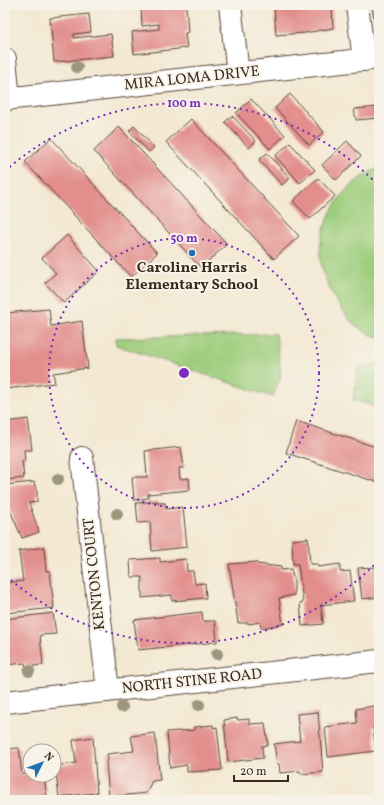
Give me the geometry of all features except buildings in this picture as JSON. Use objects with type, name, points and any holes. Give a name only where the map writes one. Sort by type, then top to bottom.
[{"type":"street","points":[[230,5],[238,73]]},
{"type":"street","points":[[357,5],[371,59]]},
{"type":"street","points":[[5,59],[7,99]]},
{"type":"street","name":"MIRA LOMA DRIVE","points":[[7,99],[371,59]]},
{"type":"street","name":"KENTON COURT","points":[[82,458],[108,691]]},
{"type":"street","name":"NORTH STINE ROAD","points":[[5,702],[379,661]]},
{"type":"green space","points":[[379,168],[379,338],[350,321],[341,308],[326,281],[320,252],[321,242],[328,219],[340,198],[348,188],[358,180]]},
{"type":"green space","points":[[276,334],[281,376],[273,397],[116,345],[116,338]]},
{"type":"green space","points":[[379,364],[379,408],[353,400],[358,367]]},
{"type":"place","name":"Caroline Harris Elementary School","points":[[192,253]]}]
